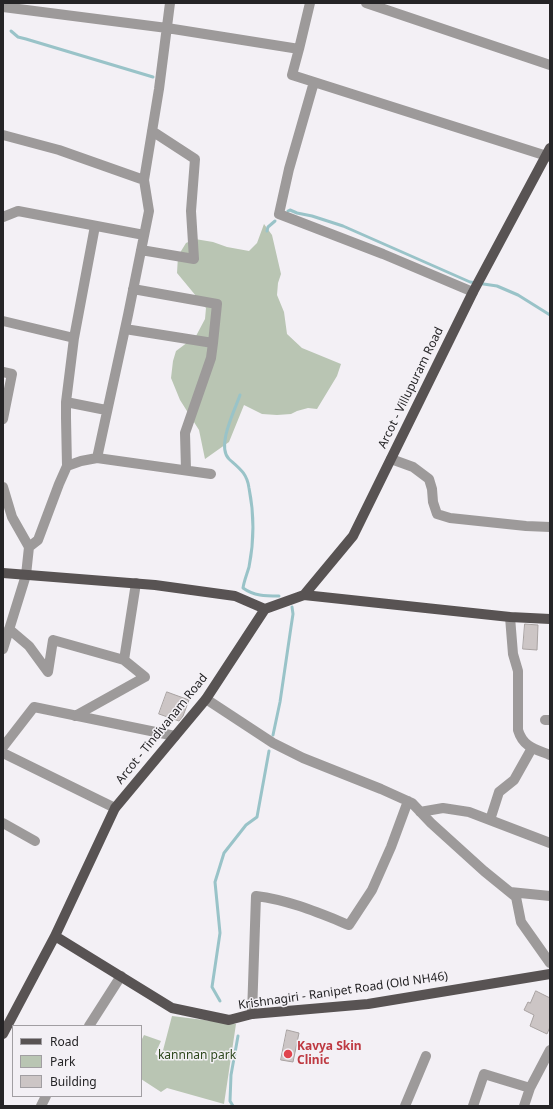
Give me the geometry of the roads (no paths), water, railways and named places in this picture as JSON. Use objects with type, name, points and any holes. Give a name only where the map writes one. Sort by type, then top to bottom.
[{"type":"main road","name":"Arcot - Villupuram Road","points":[[304,595],[353,536],[480,278],[549,154]]},
{"type":"main road","points":[[3,573],[156,585],[235,596],[265,609],[304,595],[510,617],[550,619]]},
{"type":"main road","name":"Arcot - Tindivanam Road","points":[[55,936],[115,808],[206,699],[265,609]]},
{"type":"main road","points":[[3,1034],[55,936]]},
{"type":"main road","name":"Krishnagiri - Ranipet Road (Old NH46)","points":[[55,936],[172,1008],[229,1020],[252,1014],[368,1004],[550,974]]},
{"type":"street","points":[[97,458],[149,211],[144,180],[170,3]]},
{"type":"street","points":[[310,3],[292,75],[549,154]]},
{"type":"street","points":[[366,3],[550,65]]},
{"type":"street","points":[[3,7],[167,28],[299,49]]},
{"type":"street","points":[[314,82],[289,169],[279,214],[383,254],[473,292]]},
{"type":"street","points":[[141,250],[194,259],[192,211],[195,160],[152,131]]},
{"type":"street","points":[[3,135],[59,150],[144,180]]},
{"type":"street","points":[[3,217],[18,211],[144,235]]},
{"type":"street","points":[[29,547],[38,540],[67,466],[66,402],[74,338],[95,226]]},
{"type":"street","points":[[133,289],[217,304],[211,358],[185,433],[186,470]]},
{"type":"street","points":[[3,321],[74,338]]},
{"type":"street","points":[[125,329],[213,343]]},
{"type":"street","points":[[3,372],[12,374],[3,419]]},
{"type":"street","points":[[66,402],[106,410]]},
{"type":"street","points":[[67,466],[81,461],[97,458],[211,474]]},
{"type":"street","points":[[391,458],[413,467],[429,479],[432,489],[433,502],[437,514],[450,518],[550,527]]},
{"type":"street","points":[[3,487],[12,517],[29,547],[26,575],[3,649]]},
{"type":"street","points":[[124,660],[136,583]]},
{"type":"street","points":[[510,617],[513,654],[518,671],[518,730],[520,738],[532,748],[550,755]]},
{"type":"street","points":[[9,629],[29,646],[48,672],[53,640],[124,660],[145,677],[75,716]]},
{"type":"street","points":[[206,699],[273,743],[304,758],[412,803],[431,823],[484,871],[516,897],[521,922],[550,963]]},
{"type":"street","points":[[3,747],[34,707],[175,736]]},
{"type":"street","points":[[490,820],[499,792],[514,780],[532,748]]},
{"type":"street","points":[[3,753],[115,808]]},
{"type":"street","points":[[252,1014],[256,896],[274,898],[303,907],[349,925],[372,890],[391,847],[408,802]]},
{"type":"street","points":[[420,812],[443,808],[469,812],[550,843]]},
{"type":"street","points":[[3,823],[35,841]]},
{"type":"street","points":[[510,892],[550,896]]},
{"type":"street","points":[[90,1025],[121,976]]},
{"type":"street","points":[[524,1106],[530,1088],[550,1050]]},
{"type":"street","points":[[405,1106],[426,1056]]},
{"type":"street","points":[[473,1106],[484,1074],[530,1088]]},
{"type":"waterway","points":[[11,31],[18,37],[153,77]]},
{"type":"waterway","points":[[288,211],[290,210],[343,226],[470,282],[497,286],[518,295],[550,315]]},
{"type":"waterway","points":[[267,231],[268,227],[275,221]]},
{"type":"waterway","points":[[240,395],[225,437],[225,446],[229,459],[242,471],[246,478],[251,498],[253,538],[249,567],[243,588],[247,591],[264,596],[279,596]]},
{"type":"waterway","points":[[273,735],[280,702],[293,614],[292,607]]},
{"type":"waterway","points":[[220,1001],[212,987],[220,933],[215,882],[224,853],[246,825],[257,817],[269,751]]},
{"type":"waterway","points":[[233,1106],[230,1101],[231,1075],[238,1036]]},
{"type":"place","name":"Kavya Skin Clinic","points":[[288,1054]]},
{"type":"park label","name":"kannnan park","points":[[197,1056]]}]
